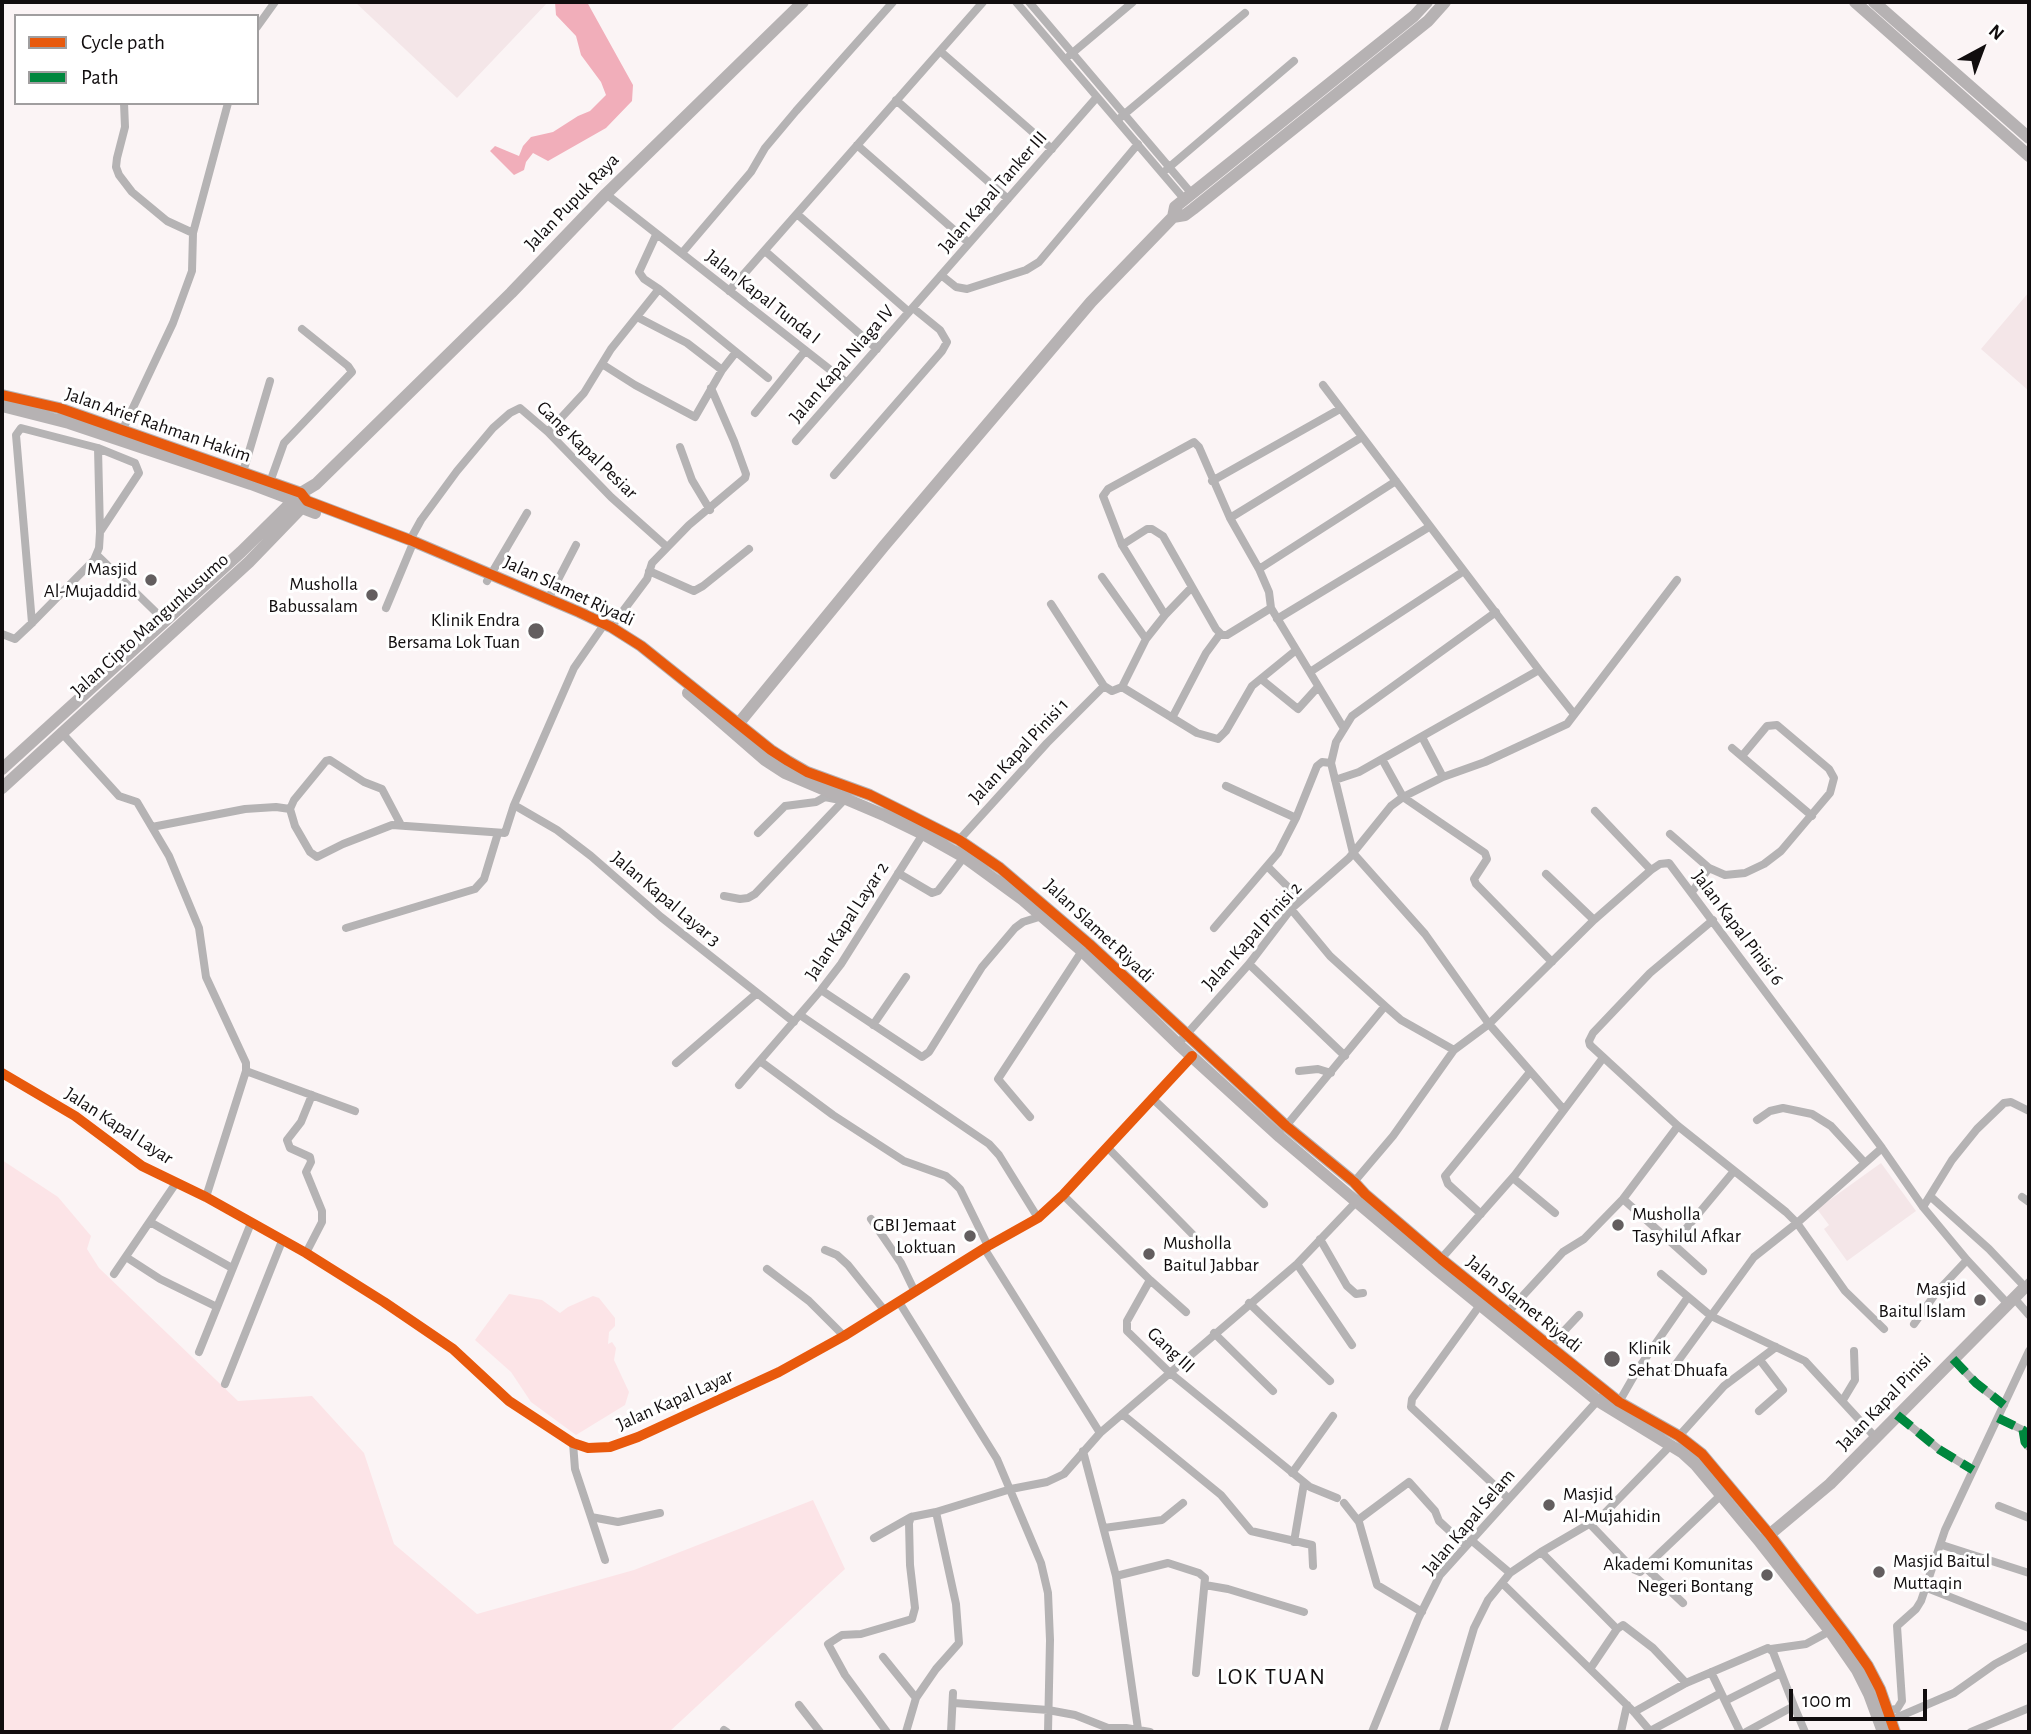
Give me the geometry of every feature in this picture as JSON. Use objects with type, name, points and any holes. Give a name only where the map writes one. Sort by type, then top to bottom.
[{"type":"street","points":[[259,24],[275,2]]},
{"type":"street","name":"Jalan Pupuk Raya","points":[[369,431],[803,2]]},
{"type":"street","points":[[682,253],[751,172],[765,148],[893,2]]},
{"type":"street","points":[[729,291],[983,2]]},
{"type":"street","points":[[1016,2],[1069,57],[1189,197]]},
{"type":"street","points":[[1029,2],[1097,97],[1121,117],[1138,144],[1166,170]]},
{"type":"street","points":[[1069,57],[1133,2]]},
{"type":"street","points":[[1173,217],[1185,215],[1427,2]]},
{"type":"street","points":[[739,723],[884,546],[1091,302],[1173,217],[1175,207],[1428,21],[1445,2]]},
{"type":"street","points":[[1855,2],[1914,45],[2029,138]]},
{"type":"street","points":[[1874,2],[1914,45],[2029,156]]},
{"type":"street","points":[[1121,117],[1245,13]]},
{"type":"street","points":[[940,51],[1052,149]]},
{"type":"street","points":[[1166,170],[1294,61]]},
{"type":"street","name":"Jalan Kapal Tanker III","points":[[911,310],[1097,97]]},
{"type":"street","points":[[897,100],[1009,199]]},
{"type":"street","points":[[124,105],[125,127],[116,167],[119,175],[132,192],[167,220],[193,233]]},
{"type":"street","points":[[122,431],[173,323],[192,271],[193,233],[227,105]]},
{"type":"street","points":[[941,275],[956,287],[967,289],[1026,270],[1039,262],[1138,144]]},
{"type":"street","points":[[857,145],[969,243]]},
{"type":"street","name":"Jalan Kapal Tunda I","points":[[606,194],[847,383]]},
{"type":"street","points":[[797,214],[911,310],[940,330],[947,342],[834,475]]},
{"type":"street","points":[[657,236],[639,272],[644,279],[768,378]]},
{"type":"street","points":[[765,251],[877,349]]},
{"type":"street","points":[[548,432],[584,393],[602,364],[659,289]]},
{"type":"street","name":"Jalan Kapal Niaga IV","points":[[796,441],[911,310]]},
{"type":"street","points":[[637,317],[687,343],[722,370]]},
{"type":"street","points":[[270,482],[284,443],[352,372],[302,329]]},
{"type":"street","points":[[755,412],[805,351]]},
{"type":"street","points":[[602,364],[692,417],[697,415],[710,388],[736,352]]},
{"type":"street","points":[[243,472],[270,381]]},
{"type":"street","points":[[1323,385],[1574,714]]},
{"type":"street","points":[[401,825],[382,789],[364,782],[330,760],[326,761],[294,800],[290,809],[295,826],[310,852],[317,857],[385,827],[401,825],[505,833],[514,805],[574,668],[647,579],[652,563],[689,525],[743,481],[746,474],[710,388]]},
{"type":"street","name":"Jalan Arief Rahman Hakim","points":[[2,395],[59,408],[243,472],[270,482],[301,501]]},
{"type":"street","name":"Jalan Arief Rahman Hakim","points":[[2,405],[69,423],[301,501]]},
{"type":"street","name":"Gang Kapal Pesiar","points":[[410,544],[421,520],[457,471],[493,428],[516,409],[524,410],[611,497],[667,547]]},
{"type":"street","points":[[1212,481],[1340,409]]},
{"type":"street","points":[[32,623],[17,432],[21,428],[98,448],[135,463],[139,472],[100,532]]},
{"type":"street","name":"Jalan Cipto Mangunkusumo","points":[[2,788],[249,562],[316,484],[369,431]]},
{"type":"street","points":[[1230,518],[1362,437]]},
{"type":"street","points":[[1165,615],[1122,545],[1103,499],[1108,489],[1194,442],[1199,447],[1230,518],[1259,569],[1269,592],[1270,608],[1343,727]]},
{"type":"street","points":[[680,447],[692,480],[710,510]]},
{"type":"street","points":[[2,634],[15,639],[97,555],[100,532],[98,448]]},
{"type":"street","points":[[1259,569],[1396,481]]},
{"type":"street","name":"Jalan Cipto Mangunkusumo","points":[[2,769],[301,501]]},
{"type":"street","name":"Jalan Slamet Riyadi","points":[[301,501],[410,544],[606,628],[663,671],[765,760],[785,773],[923,834],[997,873],[1058,916],[1181,1039],[1192,1056],[1280,1137],[1356,1202],[1507,1313],[1601,1396],[1619,1402],[1675,1440],[1720,1496],[1765,1538]]},
{"type":"street","points":[[489,577],[527,513]]},
{"type":"street","points":[[1277,619],[1429,527]]},
{"type":"street","points":[[1122,545],[1147,529],[1156,531],[1166,539],[1220,634]]},
{"type":"street","points":[[386,608],[410,544]]},
{"type":"street","points":[[548,598],[576,545]]},
{"type":"street","points":[[649,572],[694,591],[749,550]]},
{"type":"street","points":[[97,555],[166,621]]},
{"type":"street","points":[[1310,672],[1464,571]]},
{"type":"street","name":"Jalan Slamet Riyadi","points":[[489,577],[548,598],[606,628],[666,665],[771,750],[807,772],[870,795],[959,840],[1181,1039],[1354,1182],[1480,1305],[1601,1396],[1702,1454],[1765,1538]]},
{"type":"street","points":[[1102,577],[1146,639]]},
{"type":"street","name":"Jalan Kapal Pinisi 2","points":[[1181,1039],[1249,964],[1292,909],[1341,866],[1391,806],[1443,777],[1485,762],[1567,724],[1677,580]]},
{"type":"street","points":[[1051,604],[1104,686],[1112,691],[1122,687],[1146,639],[1192,586]]},
{"type":"street","points":[[1220,634],[1227,635],[1270,608]]},
{"type":"street","points":[[1496,612],[1364,705],[1343,727],[1331,763],[1353,853],[1426,934],[1489,1024],[1564,1110]]},
{"type":"street","points":[[1172,718],[1206,653],[1220,634]]},
{"type":"street","points":[[1122,687],[1197,733],[1218,739],[1226,731],[1246,693],[1295,651]]},
{"type":"street","points":[[1335,780],[1359,772],[1539,670]]},
{"type":"street","points":[[1261,679],[1298,709],[1317,688]]},
{"type":"street","name":"Jalan Kapal Pinisi 1","points":[[959,840],[1047,743],[1104,686]]},
{"type":"street","points":[[1670,834],[1709,868],[1725,875],[1745,873],[1764,864],[1781,851],[1830,793],[1834,778],[1829,769],[1777,725],[1767,726],[1741,756]]},
{"type":"street","points":[[61,732],[118,796],[137,802],[169,856],[199,928],[206,977],[246,1063],[246,1071],[206,1197]]},
{"type":"street","points":[[1422,737],[1443,777]]},
{"type":"street","points":[[1732,748],[1812,816]]},
{"type":"street","points":[[1382,759],[1403,797],[1485,853],[1487,859],[1474,879],[1476,884],[1552,962]]},
{"type":"street","points":[[1214,928],[1282,846],[1317,766],[1322,762],[1331,763]]},
{"type":"street","points":[[1226,786],[1296,818]]},
{"type":"street","points":[[758,833],[785,806],[816,802],[825,797],[843,800]]},
{"type":"street","points":[[724,897],[740,900],[755,894],[843,800]]},
{"type":"street","name":"Jalan Kapal Layar 3","points":[[514,805],[557,830],[591,856],[756,994],[989,1144],[999,1155],[1038,1218]]},
{"type":"street","points":[[152,827],[245,809],[290,809]]},
{"type":"street","points":[[1354,1182],[1393,1136],[1454,1051],[1489,1024],[1594,920],[1651,870],[1595,811]]},
{"type":"street","points":[[346,928],[475,889],[484,879],[498,833]]},
{"type":"street","name":"Jalan Kapal Layar 2","points":[[739,1085],[841,964],[923,834]]},
{"type":"street","points":[[898,873],[932,893],[938,891],[964,857]]},
{"type":"street","name":"Jalan Kapal Pinisi 6","points":[[1651,870],[1660,864],[1669,863],[1923,1207],[1967,1260],[2029,1315]]},
{"type":"street","points":[[1267,866],[1301,900]]},
{"type":"street","points":[[1692,892],[1709,868]]},
{"type":"street","points":[[1546,874],[1594,920]]},
{"type":"street","points":[[1292,909],[1330,956],[1385,1006],[1401,1020],[1454,1051]]},
{"type":"street","points":[[821,990],[922,1058],[957,1009],[982,967],[1015,928],[1023,922],[1044,916]]},
{"type":"street","points":[[1713,920],[1650,973],[1593,1033],[1589,1041],[1603,1058],[1678,1126],[1775,1202],[1797,1223],[1844,1291],[1884,1329]]},
{"type":"street","points":[[1030,1117],[998,1079],[1082,951]]},
{"type":"street","points":[[1249,964],[1345,1056]]},
{"type":"street","points":[[873,1025],[906,977]]},
{"type":"street","points":[[676,1063],[756,994]]},
{"type":"street","points":[[1286,1126],[1385,1006]]},
{"type":"street","name":"Jalan Kapal Layar","points":[[2,1073],[75,1116],[142,1166],[206,1197],[306,1253],[453,1349],[509,1401],[573,1443],[588,1448],[610,1447],[638,1437],[779,1372],[844,1336],[986,1247],[1038,1218],[1063,1195],[1192,1056]]},
{"type":"street","points":[[1439,1264],[1513,1178],[1603,1058]]},
{"type":"street","points":[[760,1061],[833,1115],[904,1161],[946,1176],[960,1189],[986,1247],[1100,1433]]},
{"type":"street","points":[[1300,1070],[1318,1069],[1331,1073]]},
{"type":"street","points":[[246,1071],[355,1111]]},
{"type":"street","points":[[1481,1214],[1448,1184],[1445,1176],[1530,1072]]},
{"type":"street","points":[[306,1253],[323,1222],[323,1211],[306,1172],[311,1162],[310,1157],[290,1148],[287,1140],[301,1122],[312,1096]]},
{"type":"street","points":[[1152,1098],[1264,1204]]},
{"type":"street","points":[[1923,1207],[1952,1160],[1977,1129],[2004,1103],[2011,1102],[2029,1111]]},
{"type":"street","points":[[1757,1120],[1770,1111],[1783,1108],[1812,1114],[1831,1126],[1864,1162]]},
{"type":"street","points":[[1507,1313],[1563,1252],[1584,1239],[1623,1199],[1678,1126]]},
{"type":"street","points":[[1107,1147],[1202,1244]]},
{"type":"street","points":[[1673,1368],[1754,1257],[1882,1148]]},
{"type":"street","points":[[1674,1243],[1734,1171]]},
{"type":"street","points":[[1513,1178],[1555,1213]]},
{"type":"street","points":[[114,1274],[176,1182]]},
{"type":"street","points":[[1063,1195],[1186,1312]]},
{"type":"street","points":[[1930,1196],[2027,1284]]},
{"type":"street","points":[[1623,1199],[1703,1271]]},
{"type":"street","points":[[874,1538],[911,1517],[1057,1478],[1070,1468],[1100,1433],[1297,1264],[1356,1202]]},
{"type":"street","points":[[871,1219],[901,1263],[915,1292]]},
{"type":"street","points":[[150,1222],[232,1268]]},
{"type":"street","points":[[199,1352],[251,1223]]},
{"type":"street","points":[[1320,1239],[1348,1286],[1356,1294],[1363,1293]]},
{"type":"street","points":[[225,1384],[282,1241]]},
{"type":"street","points":[[825,1250],[837,1255],[848,1265],[885,1311]]},
{"type":"street","points":[[126,1257],[160,1279],[217,1307]]},
{"type":"street","points":[[1914,1324],[1936,1293],[1967,1260]]},
{"type":"street","points":[[1297,1264],[1352,1345]]},
{"type":"street","points":[[767,1269],[809,1301],[844,1336]]},
{"type":"street","points":[[1661,1274],[1710,1316],[1805,1361],[1876,1438]]},
{"type":"street","name":"Gang III","points":[[1150,1280],[1126,1326],[1127,1331],[1169,1372],[1304,1483],[1340,1501],[1358,1520]]},
{"type":"street","name":"Jalan Kapal Pinisi","points":[[1765,1538],[1830,1484],[2027,1284]]},
{"type":"street","points":[[1619,1402],[1638,1369],[1688,1297]]},
{"type":"street","points":[[899,1303],[997,1459],[1041,1563],[1048,1593],[1050,1640],[1048,1732]]},
{"type":"street","points":[[1250,1303],[1330,1381]]},
{"type":"street","points":[[1480,1305],[1412,1399],[1411,1407],[1508,1498]]},
{"type":"street","points":[[1549,1348],[1579,1315]]},
{"type":"street","points":[[1214,1333],[1273,1391]]},
{"type":"street","points":[[1443,1732],[1474,1628],[1488,1600],[1510,1573],[1601,1517],[1724,1386],[1776,1347]]},
{"type":"street","points":[[1843,1400],[1855,1380],[1854,1351]]},
{"type":"street","points":[[1891,1721],[1902,1701],[1897,1626],[1916,1609],[1927,1588],[1944,1534],[2029,1351]]},
{"type":"street","points":[[1952,1359],[2004,1405]]},
{"type":"street","points":[[1759,1411],[1783,1390],[1760,1360]]},
{"type":"street","name":"Jalan Kapal Selam","points":[[1373,1732],[1440,1575],[1601,1396]]},
{"type":"street","points":[[1122,1414],[1221,1495],[1251,1531],[1312,1545],[1313,1566]]},
{"type":"street","points":[[1897,1415],[1940,1450],[1973,1470]]},
{"type":"street","points":[[1292,1473],[1334,1416]]},
{"type":"street","points":[[1998,1418],[2022,1430],[2029,1447]]},
{"type":"street","points":[[573,1443],[575,1469],[605,1560]]},
{"type":"street","points":[[1083,1451],[1116,1576],[1138,1729]]},
{"type":"street","points":[[1422,1612],[1376,1583],[1358,1520],[1409,1482],[1435,1511],[1439,1521],[1510,1573]]},
{"type":"street","points":[[1294,1542],[1304,1483]]},
{"type":"street","points":[[1589,1523],[1636,1572],[1646,1568],[1720,1496]]},
{"type":"street","points":[[1104,1528],[1162,1520],[1183,1503]]},
{"type":"street","points":[[1999,1506],[2029,1518]]},
{"type":"street","points":[[906,1732],[916,1698],[936,1669],[959,1643],[956,1604],[936,1512]]},
{"type":"street","points":[[591,1517],[618,1522],[660,1513]]},
{"type":"street","points":[[887,1732],[845,1675],[828,1644],[842,1635],[862,1633],[912,1619],[915,1608],[910,1565],[911,1517]]},
{"type":"street","points":[[1765,1538],[1857,1670],[1878,1714],[1883,1732]]},
{"type":"street","points":[[1765,1538],[1868,1666],[1891,1721]]},
{"type":"street","points":[[1942,1545],[2029,1573]]},
{"type":"street","points":[[1541,1552],[1617,1629]]},
{"type":"street","points":[[1116,1576],[1168,1563],[1202,1575],[1205,1585],[1196,1673]]},
{"type":"street","points":[[1646,1568],[1683,1603]]},
{"type":"street","points":[[1502,1583],[1627,1705],[1651,1732],[1723,1697],[1781,1673]]},
{"type":"street","points":[[1205,1585],[1228,1589],[1304,1612]]},
{"type":"street","points":[[1927,1588],[2029,1628]]},
{"type":"street","points":[[1590,1669],[1621,1625],[1653,1648],[1686,1683]]},
{"type":"street","points":[[1634,1712],[1686,1683],[1764,1648],[1806,1644],[1830,1631]]},
{"type":"street","points":[[1891,1721],[1954,1693],[1995,1664],[2029,1646]]},
{"type":"street","points":[[1770,1649],[1805,1732]]},
{"type":"street","points":[[883,1657],[916,1698]]},
{"type":"street","points":[[1711,1672],[1743,1732],[1794,1706]]},
{"type":"street","points":[[951,1732],[953,1693]]},
{"type":"street","points":[[954,1703],[1048,1710],[1075,1715],[1108,1728],[1150,1732]]},
{"type":"street","points":[[799,1705],[820,1732]]},
{"type":"street","points":[[1621,1732],[1627,1705]]},
{"type":"street","points":[[1971,1732],[2029,1708]]},
{"type":"shaded area","points":[[355,2],[548,2],[457,98]]},
{"type":"shaded area","points":[[555,2],[587,2],[633,85],[632,101],[606,128],[548,161],[533,153],[524,170],[514,175],[490,151],[495,146],[519,156],[531,137],[553,132],[590,111],[606,95],[601,82],[581,55],[576,36],[556,15]]},
{"type":"shaded area","points":[[2029,292],[2029,391],[1981,349]]},
{"type":"shaded area","points":[[2,1160],[58,1197],[91,1236],[87,1249],[99,1268],[238,1401],[312,1396],[364,1453],[394,1544],[477,1614],[634,1570],[813,1500],[845,1569],[669,1732],[2,1732]]},
{"type":"shaded area","points":[[1881,1163],[1916,1211],[1847,1261],[1824,1229],[1829,1225],[1817,1209]]},
{"type":"shaded area","points":[[509,1294],[542,1300],[560,1313],[593,1296],[599,1298],[615,1318],[615,1326],[609,1332],[608,1344],[612,1342],[616,1348],[614,1360],[629,1392],[625,1405],[576,1435],[531,1402],[511,1372],[475,1340]]},
{"type":"marked path","points":[[1953,1359],[1976,1383],[2004,1405]]},
{"type":"marked path","points":[[1897,1415],[1940,1450],[1973,1470]]},
{"type":"marked path","points":[[1998,1418],[2023,1430],[2025,1442],[2029,1447]]},
{"type":"cycle path","points":[[2,395],[59,408],[301,493],[307,501],[410,540],[611,627],[641,646],[788,761],[807,772],[870,795],[904,812],[959,840],[1000,868],[1089,944],[1286,1126],[1441,1259],[1619,1402],[1679,1436],[1702,1454],[1769,1534],[1868,1666],[1880,1689],[1895,1732]]},
{"type":"cycle path","points":[[2,1073],[75,1116],[142,1166],[206,1197],[306,1253],[384,1302],[453,1349],[509,1401],[573,1443],[588,1448],[610,1447],[638,1437],[779,1372],[844,1336],[1038,1218],[1063,1195],[1192,1056]]},
{"type":"place","name":"Masjid Al-Mujaddid","points":[[151,580]]},
{"type":"place","name":"Musholla Babussalam","points":[[372,595]]},
{"type":"place","name":"Klinik Endra Bersama Lok Tuan","points":[[536,631]]},
{"type":"place","name":"Musholla Tasyhilul Afkar","points":[[1618,1225]]},
{"type":"place","name":"GBI Jemaat Loktuan","points":[[970,1236]]},
{"type":"place","name":"Musholla Baitul Jabbar","points":[[1149,1254]]},
{"type":"place","name":"Masjid Baitul Islam","points":[[1980,1300]]},
{"type":"place","name":"Klinik Sehat Dhuafa","points":[[1612,1359]]},
{"type":"place","name":"Masjid Al-Mujahidin","points":[[1549,1505]]},
{"type":"place","name":"Masjid Baitul Muttaqin","points":[[1879,1572]]},
{"type":"place","name":"Akademi Komunitas Negeri Bontang","points":[[1767,1575]]},
{"type":"district","name":"LOK TUAN","points":[[1272,1677]]}]
